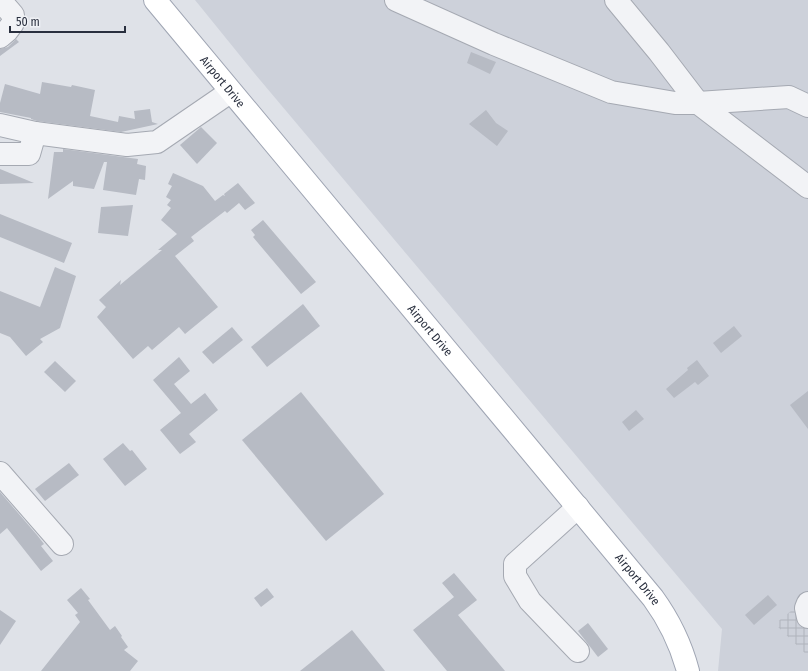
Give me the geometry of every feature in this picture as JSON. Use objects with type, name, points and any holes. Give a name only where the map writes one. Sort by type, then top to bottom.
[{"type":"main road","name":"Airport Drive","points":[[155,0],[230,92],[578,507],[664,614],[685,658],[688,671]]},
{"type":"street","points":[[0,0],[13,15],[13,23],[0,37]]},
{"type":"street","points":[[396,0],[494,44],[611,92],[675,103],[698,103],[789,97],[808,106]]},
{"type":"street","points":[[616,0],[659,52],[698,103],[808,187]]},
{"type":"street","points":[[0,125],[35,133],[127,145],[157,142],[230,92]]},
{"type":"street","points":[[0,154],[29,154],[35,133]]},
{"type":"street","points":[[0,472],[62,544]]},
{"type":"street","points":[[578,507],[515,564],[514,576],[530,601],[578,651]]},
{"type":"street","points":[[808,603],[806,608],[808,617]]},
{"type":"shaded area","points":[[195,0],[808,0],[808,671],[718,671],[722,629],[255,74]]},
{"type":"shaded area","points":[[808,597],[808,656],[775,624]]},
{"type":"building","points":[[16,39],[19,42],[0,56],[0,49],[8,47]]},
{"type":"building","points":[[471,52],[496,62],[490,74],[467,63]]},
{"type":"building","points":[[42,82],[71,87],[72,85],[95,90],[90,116],[118,122],[119,116],[135,119],[134,111],[150,109],[152,122],[158,124],[121,132],[37,121],[31,118],[0,112],[0,103],[5,84],[40,94]]},
{"type":"building","points":[[486,110],[496,123],[508,131],[497,146],[469,124]]},
{"type":"building","points":[[201,127],[217,143],[197,164],[180,145]]},
{"type":"building","points":[[63,149],[138,159],[137,164],[146,166],[145,180],[139,179],[136,195],[103,190],[107,162],[104,162],[94,189],[73,186],[73,181],[48,199],[54,152],[63,152]]},
{"type":"building","points":[[0,169],[34,183],[0,184]]},
{"type":"building","points":[[173,173],[203,186],[215,201],[223,195],[225,196],[224,194],[238,183],[255,203],[245,210],[239,203],[227,213],[225,211],[191,237],[194,241],[175,256],[218,307],[185,334],[179,327],[152,350],[148,346],[133,359],[97,317],[106,307],[99,300],[121,280],[120,285],[162,250],[158,250],[177,234],[161,220],[171,208],[167,205],[171,200],[166,197],[172,186],[168,184]]},
{"type":"building","points":[[133,205],[128,236],[98,233],[101,207]]},
{"type":"building","points":[[0,214],[72,243],[64,263],[0,237]]},
{"type":"building","points":[[263,220],[316,282],[301,294],[253,237],[255,235],[251,230]]},
{"type":"building","points":[[55,267],[76,276],[60,328],[40,339],[43,342],[26,356],[10,337],[0,333],[0,291],[40,307]]},
{"type":"building","points":[[303,304],[320,326],[267,367],[251,347]]},
{"type":"building","points":[[734,326],[742,336],[721,353],[713,343]]},
{"type":"building","points":[[232,327],[243,340],[213,364],[202,352]]},
{"type":"building","points":[[179,357],[190,371],[174,384],[191,404],[205,393],[218,410],[189,434],[196,442],[180,454],[160,430],[181,413],[153,380]]},
{"type":"building","points":[[697,360],[709,376],[698,385],[695,382],[674,398],[666,389]]},
{"type":"building","points":[[55,361],[76,381],[65,392],[44,372]]},
{"type":"building","points":[[808,391],[808,429],[790,405]]},
{"type":"building","points":[[301,392],[384,494],[326,541],[242,440]]},
{"type":"building","points":[[636,410],[644,419],[629,431],[622,422]]},
{"type":"building","points":[[123,443],[130,451],[132,450],[147,469],[125,486],[103,459]]},
{"type":"building","points":[[69,463],[79,475],[45,501],[35,489]]},
{"type":"building","points":[[0,492],[44,544],[41,546],[53,561],[41,571],[7,528],[0,534]]},
{"type":"building","points":[[454,573],[477,600],[458,615],[505,671],[447,671],[413,630],[454,597],[442,583]]},
{"type":"building","points":[[81,588],[110,630],[115,626],[122,636],[121,637],[128,647],[124,650],[138,661],[130,671],[41,671],[80,622],[75,615],[78,613],[67,600]]},
{"type":"building","points":[[267,588],[274,597],[261,607],[254,598]]},
{"type":"building","points":[[768,595],[777,605],[754,625],[745,615]]},
{"type":"building","points":[[0,610],[16,621],[0,645]]},
{"type":"building","points":[[588,623],[608,649],[598,657],[578,631]]},
{"type":"building","points":[[352,630],[385,671],[300,671]]}]
